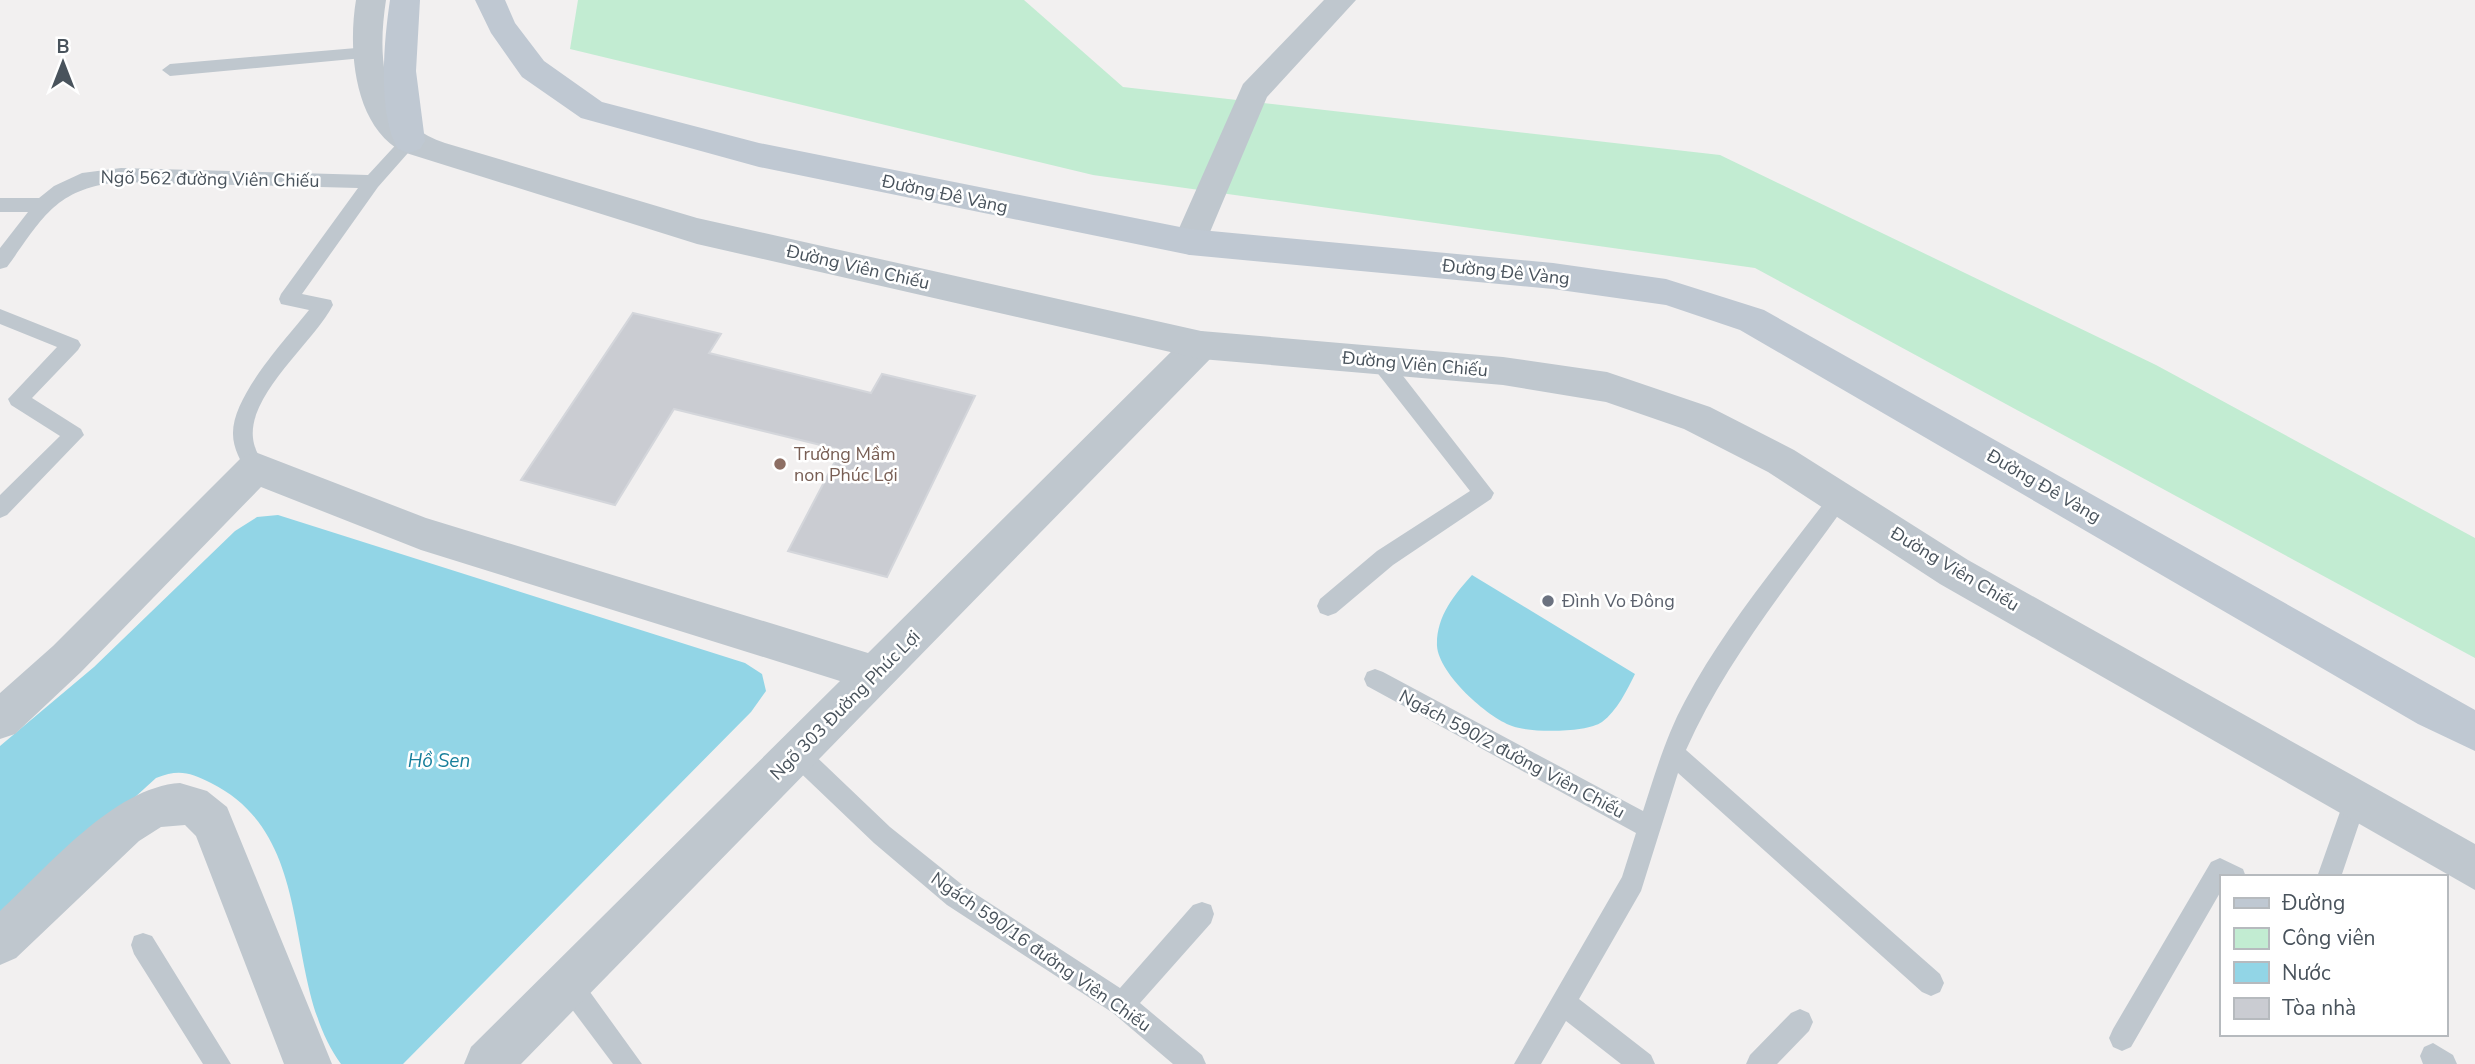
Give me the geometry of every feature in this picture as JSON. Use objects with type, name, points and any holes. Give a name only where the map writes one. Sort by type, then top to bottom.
[{"type":"main road","points":[[405,0],[399,54],[400,98],[409,141]]},
{"type":"main road","name":"Đường Đê Vàng","points":[[490,0],[502,26],[533,69],[592,110],[759,155],[1190,242],[1565,277],[1666,292],[1752,320],[2422,704],[2475,731]]},
{"type":"street","points":[[371,0],[367,18],[368,53],[377,104],[409,141]]},
{"type":"street","points":[[1190,242],[1254,92],[1341,0]]},
{"type":"street","name":"Đường Viên Chiếu","points":[[409,141],[697,231],[1201,345],[1503,371],[1607,387],[1697,418],[1781,461],[1954,572],[2475,868]]},
{"type":"street","name":"Ngõ 303 Đường Phúc Lợi","points":[[488,1064],[1201,345]]},
{"type":"street","points":[[0,720],[67,659],[255,468],[421,533],[876,674]]},
{"type":"street","points":[[0,942],[124,826],[144,811],[175,803],[192,806],[204,812],[212,822],[308,1064]]},
{"type":"lane","points":[[170,70],[368,53]]},
{"type":"lane","points":[[255,468],[243,448],[243,425],[256,398],[324,305],[288,299],[372,183],[409,141]]},
{"type":"lane","name":"Ngõ 562 đường Viên Chiếu","points":[[0,262],[43,205],[60,191],[88,178],[121,175],[372,183]]},
{"type":"lane","points":[[0,205],[43,205]]},
{"type":"lane","points":[[0,316],[71,345],[18,399],[74,435],[0,509]]},
{"type":"lane","points":[[1328,606],[1385,558],[1484,493],[1379,360]]},
{"type":"lane","points":[[1527,1064],[1632,882],[1673,753],[1693,709],[1729,650],[1840,498]]},
{"type":"lane","name":"Ngách 590/2 đường Viên Chiếu","points":[[1374,679],[1650,828]]},
{"type":"lane","name":"Ngách 590/16 đường Viên Chiếu","points":[[796,753],[882,835],[956,896],[1122,1004],[1193,1064]]},
{"type":"lane","points":[[1673,753],[1931,983]]},
{"type":"lane","points":[[2330,875],[2355,800]]},
{"type":"lane","points":[[2122,1038],[2220,870],[2230,875]]},
{"type":"lane","points":[[1122,1004],[1202,914]]},
{"type":"lane","points":[[143,945],[218,1064]]},
{"type":"lane","points":[[568,983],[629,1064]]},
{"type":"lane","points":[[1564,1003],[1642,1064]]},
{"type":"lane","points":[[1759,1064],[1800,1022]]},
{"type":"green space","points":[[578,0],[1024,0],[1123,87],[1720,155],[2156,365],[2475,538],[2475,658],[1755,268],[1093,175],[570,49]]},
{"type":"water","name":"Hồ Sen","points":[[278,515],[745,663],[762,674],[766,691],[751,712],[403,1064],[341,1064],[322,1030],[310,992],[284,874],[269,838],[246,807],[197,776],[171,773],[156,778],[0,920],[0,746],[94,667],[235,531],[257,517]]},
{"type":"water","points":[[1472,575],[1635,674],[1621,700],[1602,722],[1571,730],[1544,731],[1512,726],[1490,714],[1455,681],[1440,657],[1437,635],[1447,607]]},
{"type":"building","points":[[633,313],[721,334],[709,353],[871,393],[882,374],[975,396],[887,577],[788,551],[841,450],[674,409],[615,505],[521,480]]},
{"type":"place","name":"Trường Mầm non Phúc Lợi","points":[[780,464]]},
{"type":"place","name":"Đình Vo Đông","points":[[1548,601]]}]
